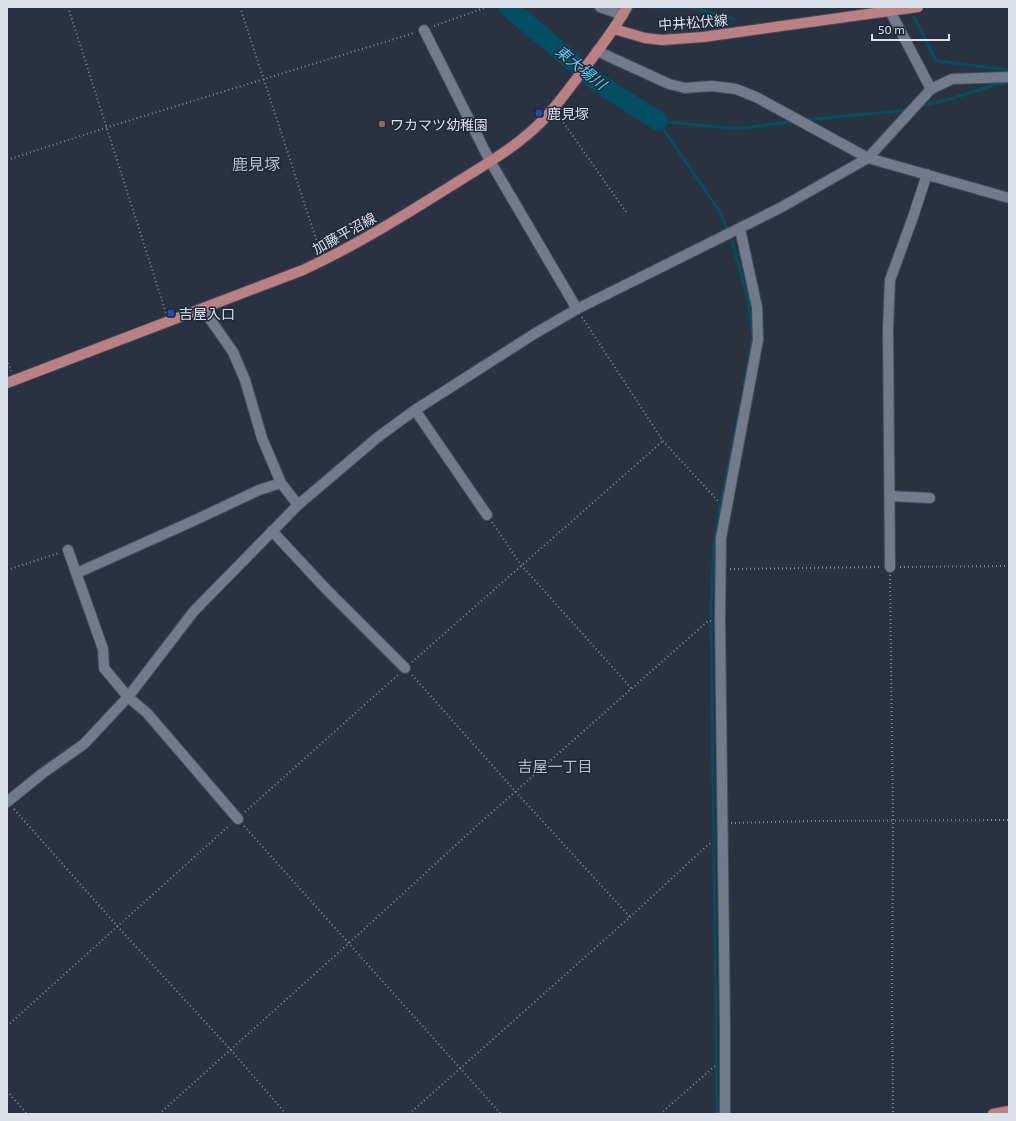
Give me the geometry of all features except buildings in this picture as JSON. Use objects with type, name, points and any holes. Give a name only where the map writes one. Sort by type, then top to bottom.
[{"type":"main road","name":"中井松伏線","points":[[614,29],[645,38],[677,40],[918,7]]},
{"type":"main road","name":"加藤平沼線","points":[[7,383],[168,321],[278,281],[323,261],[378,230],[490,161],[518,142],[542,122],[614,29],[625,11]]},
{"type":"main road","points":[[993,1114],[1009,1111]]},
{"type":"street","points":[[600,7],[625,11]]},
{"type":"street","points":[[890,11],[931,88]]},
{"type":"street","points":[[424,30],[490,161],[577,310]]},
{"type":"street","points":[[597,51],[669,84],[685,88],[712,86],[736,89],[756,97],[868,158],[1009,198]]},
{"type":"street","points":[[7,802],[43,773],[84,744],[128,697],[194,611],[298,505],[378,437],[415,410],[534,334],[577,310],[740,229],[868,158],[931,88],[952,79],[1009,77]]},
{"type":"street","points":[[890,567],[888,329],[890,280],[927,174]]},
{"type":"street","points":[[725,1114],[720,618],[721,538],[758,340],[757,307],[740,229]]},
{"type":"street","points":[[203,309],[233,352],[245,380],[262,438],[281,483],[298,505]]},
{"type":"street","points":[[415,410],[487,515]]},
{"type":"street","points":[[77,573],[260,490],[281,483]]},
{"type":"street","points":[[890,496],[930,498]]},
{"type":"street","points":[[272,530],[333,596],[405,668]]},
{"type":"street","points":[[68,550],[103,649],[104,668],[128,697],[147,713],[238,818]]},
{"type":"path","points":[[68,7],[108,127],[168,321]]},
{"type":"path","points":[[240,7],[323,261]]},
{"type":"path","points":[[7,160],[108,127],[424,30],[487,7]]},
{"type":"path","points":[[554,108],[626,212]]},
{"type":"path","points":[[577,310],[663,441],[726,510]]},
{"type":"path","points":[[7,1026],[405,668],[663,441]]},
{"type":"path","points":[[487,515],[521,565],[632,689]]},
{"type":"path","points":[[7,570],[68,550]]},
{"type":"path","points":[[721,569],[1009,566]]},
{"type":"path","points":[[890,567],[893,1114]]},
{"type":"path","points":[[159,1114],[481,822],[708,621],[720,618]]},
{"type":"path","points":[[405,668],[630,917]]},
{"type":"path","points":[[7,802],[118,927],[230,1049],[286,1114]]},
{"type":"path","points":[[238,818],[348,944],[502,1114]]},
{"type":"path","points":[[722,824],[813,821],[892,822],[1009,820]]},
{"type":"path","points":[[409,1114],[710,844]]},
{"type":"path","points":[[660,1114],[714,1066],[724,1062]]},
{"type":"path","points":[[7,1091],[27,1114]]},
{"type":"waterway","name":"東大場川","points":[[508,7],[597,82],[658,121]]},
{"type":"waterway","points":[[648,7],[691,7],[734,19]]},
{"type":"waterway","points":[[914,17],[935,59],[938,61],[1009,70]]},
{"type":"waterway","points":[[920,106],[950,99],[998,84],[1009,83]]},
{"type":"waterway","points":[[805,120],[909,109]]},
{"type":"waterway","points":[[658,121],[720,212],[732,241],[748,300],[753,336],[744,385]]},
{"type":"waterway","points":[[658,121],[729,128],[745,128],[795,121]]},
{"type":"waterway","points":[[717,1114],[711,608],[714,545],[738,418]]},
{"type":"place","name":"鹿見塚","points":[[539,113]]},
{"type":"place","name":"ワカマツ幼稚園","points":[[382,124]]},
{"type":"place","name":"吉屋入口","points":[[171,313]]},
{"type":"district","name":"鹿見塚","points":[[256,163]]},
{"type":"district","name":"吉屋一丁目","points":[[555,766]]}]
